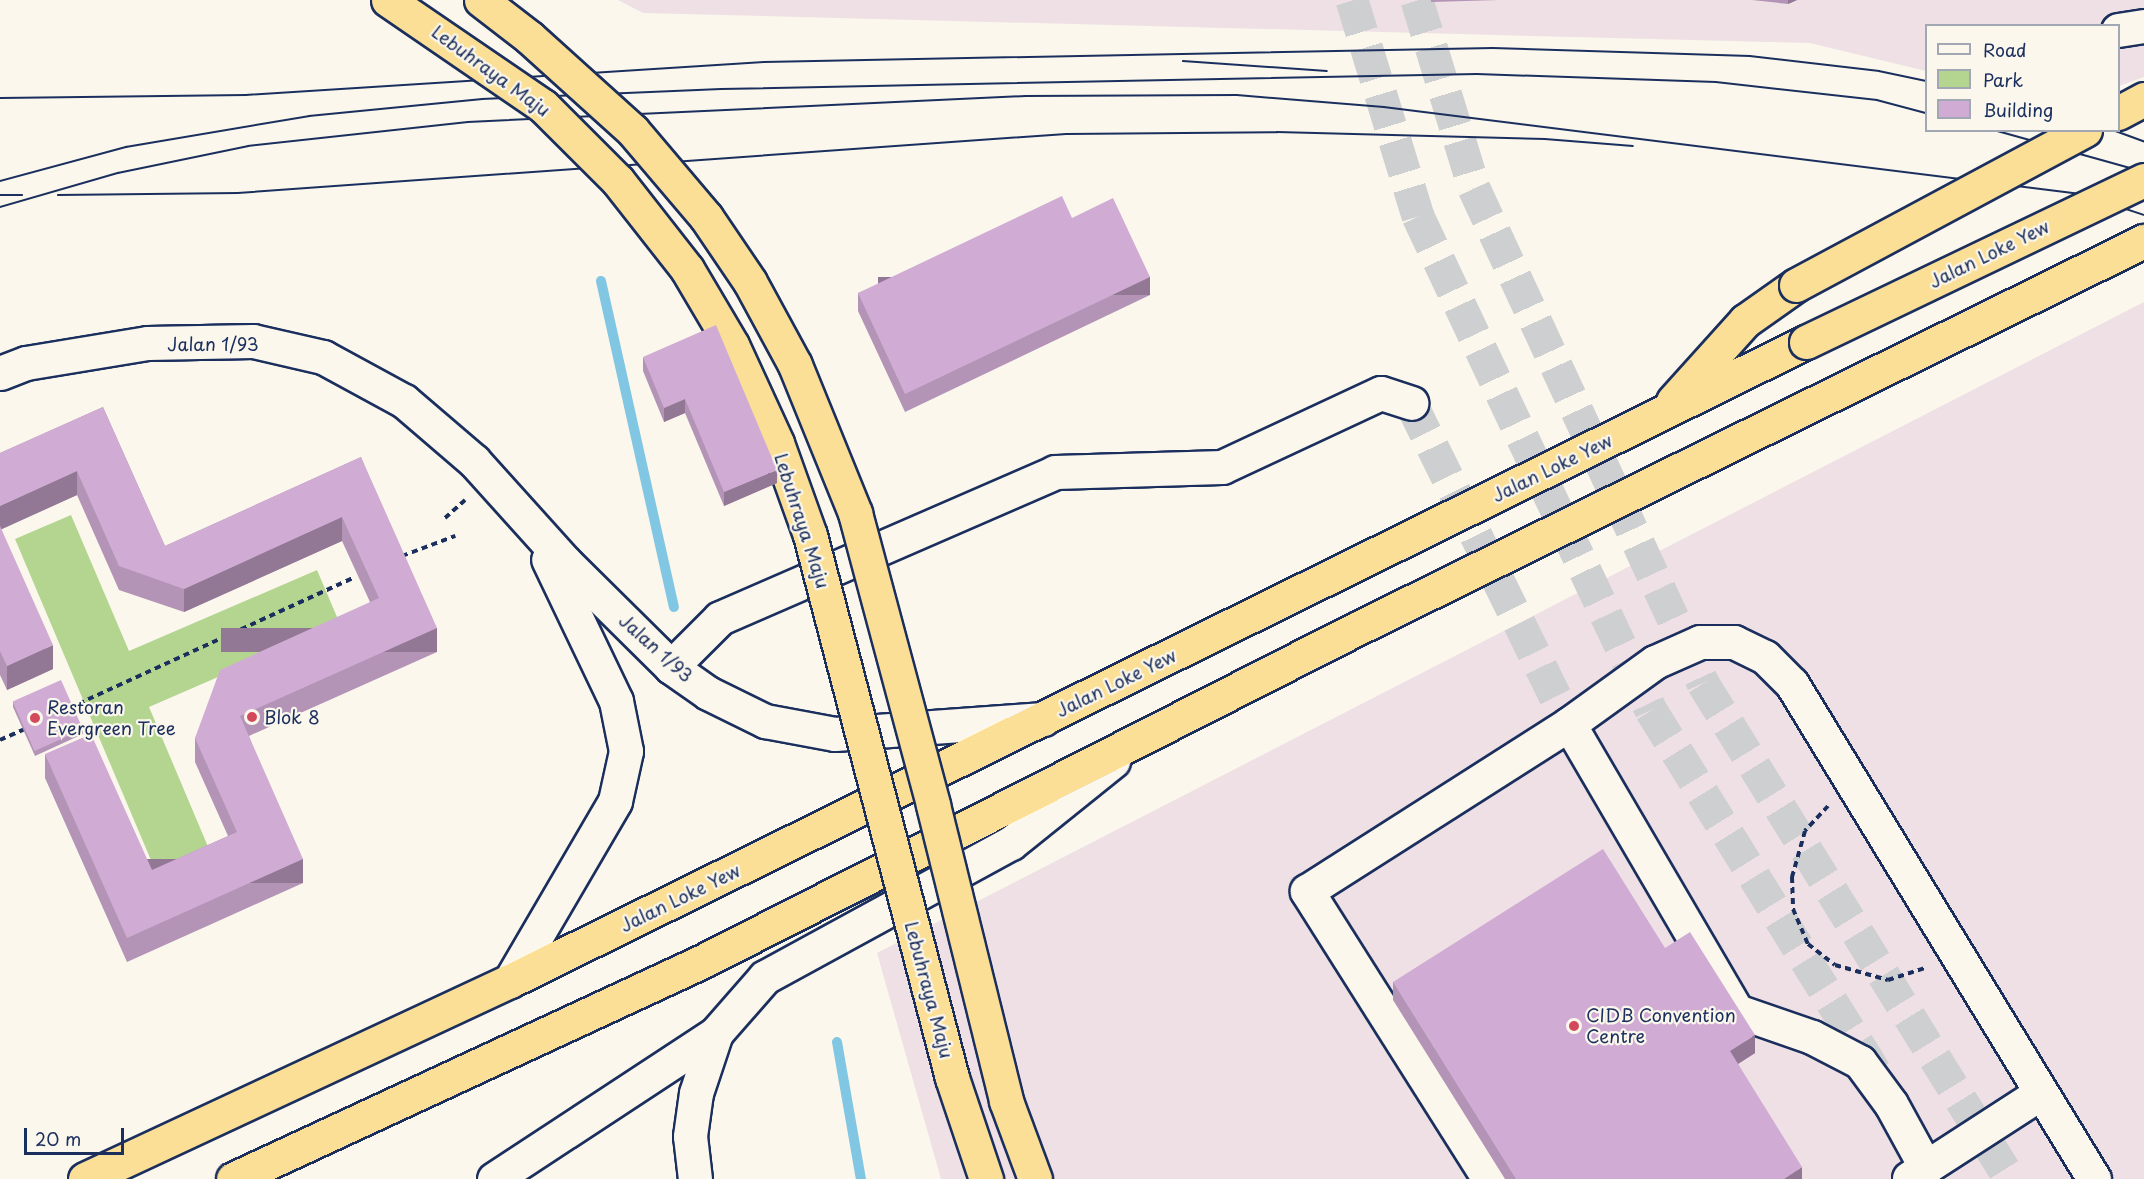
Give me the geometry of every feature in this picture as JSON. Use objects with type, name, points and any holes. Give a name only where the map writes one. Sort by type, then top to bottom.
[{"type":"highway","name":"Lebuhraya Maju","points":[[388,0],[543,106],[618,181],[687,269],[732,345],[777,442],[810,536],[952,1078],[986,1179]]},
{"type":"highway","points":[[481,0],[529,37],[633,131],[712,226],[750,282],[795,365],[855,513],[933,805],[1006,1101],[1035,1179]]},
{"type":"highway","points":[[2120,112],[2144,99]]},
{"type":"highway","points":[[1662,413],[1744,321],[1796,285],[2081,132]]},
{"type":"highway","name":"Jalan Loke Yew","points":[[85,1179],[510,981],[1806,342],[2144,180]]},
{"type":"highway","points":[[233,1179],[701,962],[1354,630],[2144,241]]},
{"type":"street","points":[[2120,30],[2144,26]]},
{"type":"street","name":"Jalan 1/93","points":[[0,373],[26,363],[147,344],[253,341],[323,357],[404,401],[474,461],[519,508],[565,562],[671,667],[708,693],[765,721],[835,734],[1043,719]]},
{"type":"street","points":[[671,667],[720,618],[1055,472],[1222,467],[1382,393],[1411,403]]},
{"type":"street","name":"Jalan 1/93","points":[[510,981],[615,801],[626,751],[616,701],[569,598],[519,508]]},
{"type":"street","points":[[1489,1179],[1308,891],[1569,724],[1655,662],[1700,642],[1734,642],[1765,657],[1792,684],[2038,1094],[2094,1179]]},
{"type":"street","points":[[1569,724],[1737,1011],[1812,1037],[1860,1062],[1891,1104],[1917,1173],[2038,1094]]},
{"type":"street","points":[[494,1179],[716,1033],[765,977],[1011,843],[1133,744]]},
{"type":"street","points":[[695,1179],[691,1125],[696,1093],[716,1033]]},
{"type":"path","points":[[402,556],[455,536]]},
{"type":"path","points":[[64,710],[353,578]]},
{"type":"path","points":[[0,740],[32,725]]},
{"type":"path","points":[[1854,789],[1828,806],[1805,831],[1792,877],[1793,909],[1808,944],[1835,965],[1888,980],[1917,974],[1952,952]]},
{"type":"shaded area","points":[[618,0],[2144,0],[2144,77],[2120,86],[2120,24],[1925,24],[1925,71],[1810,43],[643,13]]},
{"type":"shaded area","points":[[2144,302],[2144,1179],[941,1179],[877,953]]},
{"type":"green space","points":[[71,515],[129,651],[317,570],[340,624],[149,707],[209,849],[156,872],[15,539]]},
{"type":"building","points":[[1062,196],[1072,218],[1113,198],[1150,277],[905,394],[858,293]]},
{"type":"building","points":[[716,325],[777,470],[724,492],[685,399],[664,408],[643,357]]},
{"type":"building","name":"Blok 8","points":[[103,407],[165,546],[361,457],[437,628],[240,716],[303,859],[127,938],[45,754],[91,734],[152,870],[237,832],[195,738],[220,670],[379,598],[342,517],[184,589],[119,566],[77,471],[0,506],[0,453]]},
{"type":"building","points":[[0,526],[53,645],[7,666],[0,651]]},
{"type":"building","points":[[61,680],[83,729],[35,751],[13,702]]},
{"type":"building","name":"CIDB Convention Centre","points":[[1603,849],[1665,948],[1690,932],[1755,1035],[1730,1051],[1802,1167],[1784,1179],[1516,1179],[1393,982]]},
{"type":"waterway","points":[[601,281],[674,607]]},
{"type":"waterway","points":[[837,1042],[861,1179]]},
{"type":"tunnel","points":[[1352,0],[1418,216],[1651,710],[1881,1081]]},
{"type":"tunnel","points":[[1417,0],[1474,188],[1703,683],[2010,1179]]},
{"type":"tunnel","points":[[1411,403],[1569,724]]},
{"type":"tram line","points":[[0,98],[246,95],[764,62],[1493,48],[1750,56],[1879,71],[1925,81]]},
{"type":"tram line","points":[[1183,61],[1327,71]]},
{"type":"tram line","points":[[0,181],[126,147],[309,116],[482,99],[721,89],[1477,74],[1716,82],[1877,100],[1925,113]]},
{"type":"tram line","points":[[0,207],[118,173],[248,146],[468,122],[1025,96],[1237,95],[1384,107],[2081,194],[2144,215]]},
{"type":"tram line","points":[[58,195],[238,193],[1066,134],[1277,132],[1545,139],[1633,146]]},
{"type":"tram line","points":[[2001,132],[2144,172]]},
{"type":"tram line","points":[[2119,132],[2144,141]]},
{"type":"tram line","points":[[0,195],[22,195]]},
{"type":"place","name":"Blok 8","points":[[252,717]]},
{"type":"place","name":"Restoran Evergreen Tree","points":[[35,718]]},
{"type":"place","name":"CIDB Convention Centre","points":[[1574,1026]]}]
